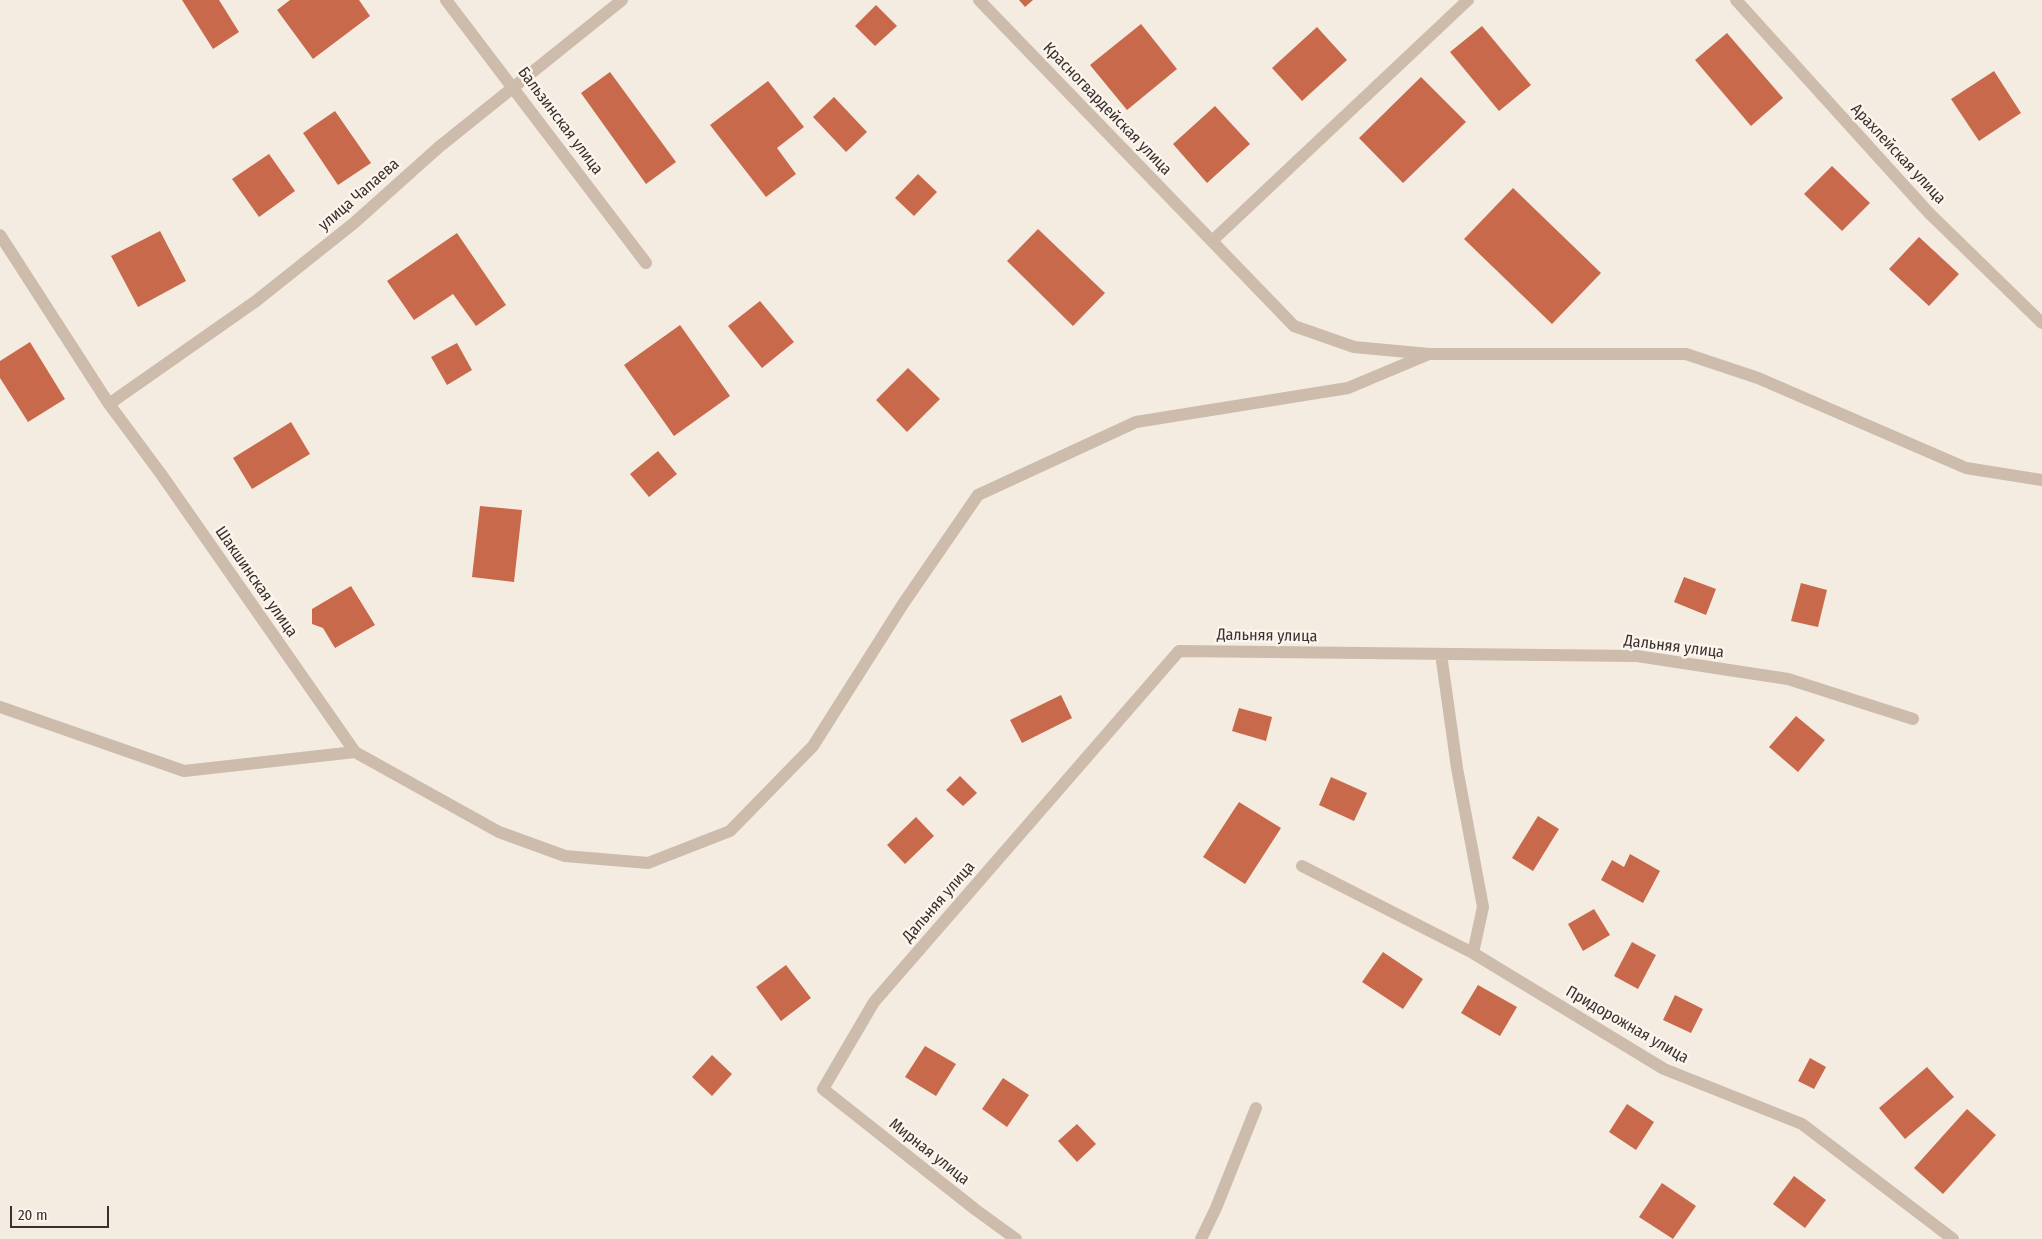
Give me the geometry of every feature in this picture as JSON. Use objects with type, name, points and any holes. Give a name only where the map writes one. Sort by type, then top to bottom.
[{"type":"street","name":"Бальзинская улица","points":[[446,0],[646,263]]},
{"type":"street","name":"улица Чапаева","points":[[110,404],[256,301],[354,222],[439,147],[622,0]]},
{"type":"street","name":"Красногвардейская улица","points":[[979,0],[1294,326],[1354,348],[1429,354],[1686,354],[1758,378],[1966,468],[2042,480]]},
{"type":"street","points":[[1212,241],[1468,0]]},
{"type":"street","name":"Арахлейская улица","points":[[1736,0],[1929,212],[2042,323]]},
{"type":"street","name":"Шакшинская улица","points":[[0,235],[110,404],[167,482],[355,752],[499,832],[565,856],[648,863],[730,831],[813,746],[903,604],[978,495],[1136,422],[1348,388],[1429,354]]},
{"type":"street","name":"Дальняя улица","points":[[823,1089],[874,1002],[1179,651],[1637,656],[1788,679],[1913,718]]},
{"type":"street","points":[[1441,654],[1457,768],[1484,908],[1473,953]]},
{"type":"street","points":[[0,707],[184,771],[355,752]]},
{"type":"street","name":"Придорожная улица","points":[[1302,866],[1473,953],[1664,1069],[1802,1124],[1953,1239]]},
{"type":"street","name":"Мирная улица","points":[[823,1089],[968,1204],[1016,1239]]},
{"type":"street","points":[[1201,1239],[1216,1208],[1256,1108]]},
{"type":"building","points":[[182,0],[219,0],[239,32],[213,49]]},
{"type":"building","points":[[290,0],[359,0],[370,16],[313,59],[277,10]]},
{"type":"building","points":[[1019,0],[1033,0],[1025,7]]},
{"type":"building","points":[[876,5],[897,26],[875,46],[855,26]]},
{"type":"building","points":[[1141,24],[1177,69],[1127,110],[1090,65]]},
{"type":"building","points":[[1482,26],[1531,85],[1499,111],[1450,52]]},
{"type":"building","points":[[1317,27],[1347,60],[1302,101],[1272,68]]},
{"type":"building","points":[[1727,33],[1783,98],[1751,126],[1695,60]]},
{"type":"building","points":[[1994,71],[2021,113],[1979,141],[1951,99]]},
{"type":"building","points":[[610,72],[676,162],[646,184],[581,93]]},
{"type":"building","points":[[1421,77],[1466,122],[1403,183],[1359,138]]},
{"type":"building","points":[[768,81],[804,127],[777,148],[796,174],[766,197],[710,125]]},
{"type":"building","points":[[834,97],[867,132],[846,152],[813,117]]},
{"type":"building","points":[[1215,106],[1250,144],[1207,183],[1173,144]]},
{"type":"building","points":[[335,111],[371,163],[338,185],[303,133]]},
{"type":"building","points":[[269,154],[295,191],[259,217],[232,179]]},
{"type":"building","points":[[1832,166],[1870,203],[1842,231],[1804,194]]},
{"type":"building","points":[[918,174],[937,192],[914,216],[895,198]]},
{"type":"building","points":[[1513,188],[1601,273],[1552,324],[1464,239]]},
{"type":"building","points":[[1038,229],[1105,293],[1073,326],[1007,261]]},
{"type":"building","points":[[160,231],[186,281],[138,307],[111,256]]},
{"type":"building","points":[[457,233],[506,305],[476,326],[453,294],[414,320],[387,281]]},
{"type":"building","points":[[1919,237],[1959,274],[1929,306],[1889,269]]},
{"type":"building","points":[[760,301],[794,342],[762,368],[728,326]]},
{"type":"building","points":[[680,325],[730,396],[674,436],[624,365]]},
{"type":"building","points":[[30,342],[65,399],[28,422],[0,378],[0,361]]},
{"type":"building","points":[[457,343],[472,370],[447,385],[431,357]]},
{"type":"building","points":[[908,368],[940,399],[907,432],[876,400]]},
{"type":"building","points":[[291,422],[310,454],[252,489],[233,458]]},
{"type":"building","points":[[658,451],[677,474],[649,497],[630,474]]},
{"type":"building","points":[[480,506],[522,510],[514,582],[472,577]]},
{"type":"building","points":[[1684,577],[1716,589],[1706,615],[1674,602]]},
{"type":"building","points":[[1801,583],[1827,590],[1818,627],[1791,621]]},
{"type":"building","points":[[351,586],[375,625],[335,648],[323,628],[312,624],[312,609]]},
{"type":"building","points":[[1061,695],[1072,718],[1022,743],[1010,720]]},
{"type":"building","points":[[1239,708],[1272,717],[1266,741],[1232,731]]},
{"type":"building","points":[[1796,716],[1825,740],[1798,772],[1769,747]]},
{"type":"building","points":[[960,776],[977,793],[963,806],[946,790]]},
{"type":"building","points":[[1331,777],[1367,793],[1354,821],[1319,805]]},
{"type":"building","points":[[1239,802],[1281,828],[1245,884],[1203,857]]},
{"type":"building","points":[[1538,816],[1559,829],[1533,871],[1512,858]]},
{"type":"building","points":[[916,817],[934,836],[905,864],[887,845]]},
{"type":"building","points":[[1630,854],[1660,871],[1643,903],[1601,880],[1612,860],[1624,867]]},
{"type":"building","points":[[1594,909],[1610,935],[1583,951],[1568,924]]},
{"type":"building","points":[[1632,942],[1656,955],[1638,989],[1614,976]]},
{"type":"building","points":[[1383,952],[1423,979],[1403,1009],[1362,982]]},
{"type":"building","points":[[786,965],[811,998],[781,1021],[756,987]]},
{"type":"building","points":[[1478,985],[1517,1007],[1500,1036],[1461,1013]]},
{"type":"building","points":[[1675,995],[1703,1009],[1691,1033],[1663,1020]]},
{"type":"building","points":[[925,1046],[956,1064],[936,1096],[905,1077]]},
{"type":"building","points":[[712,1055],[732,1074],[712,1096],[692,1077]]},
{"type":"building","points":[[1810,1058],[1826,1067],[1814,1089],[1798,1081]]},
{"type":"building","points":[[1927,1067],[1954,1097],[1905,1139],[1879,1108]]},
{"type":"building","points":[[1003,1078],[1029,1095],[1007,1127],[982,1109]]},
{"type":"building","points":[[1627,1104],[1654,1122],[1636,1150],[1609,1132]]},
{"type":"building","points":[[1967,1109],[1996,1135],[1943,1194],[1914,1168]]},
{"type":"building","points":[[1077,1124],[1096,1144],[1077,1162],[1058,1141]]},
{"type":"building","points":[[1794,1176],[1826,1200],[1805,1228],[1773,1204]]},
{"type":"building","points":[[1662,1183],[1696,1206],[1673,1239],[1639,1217]]}]
